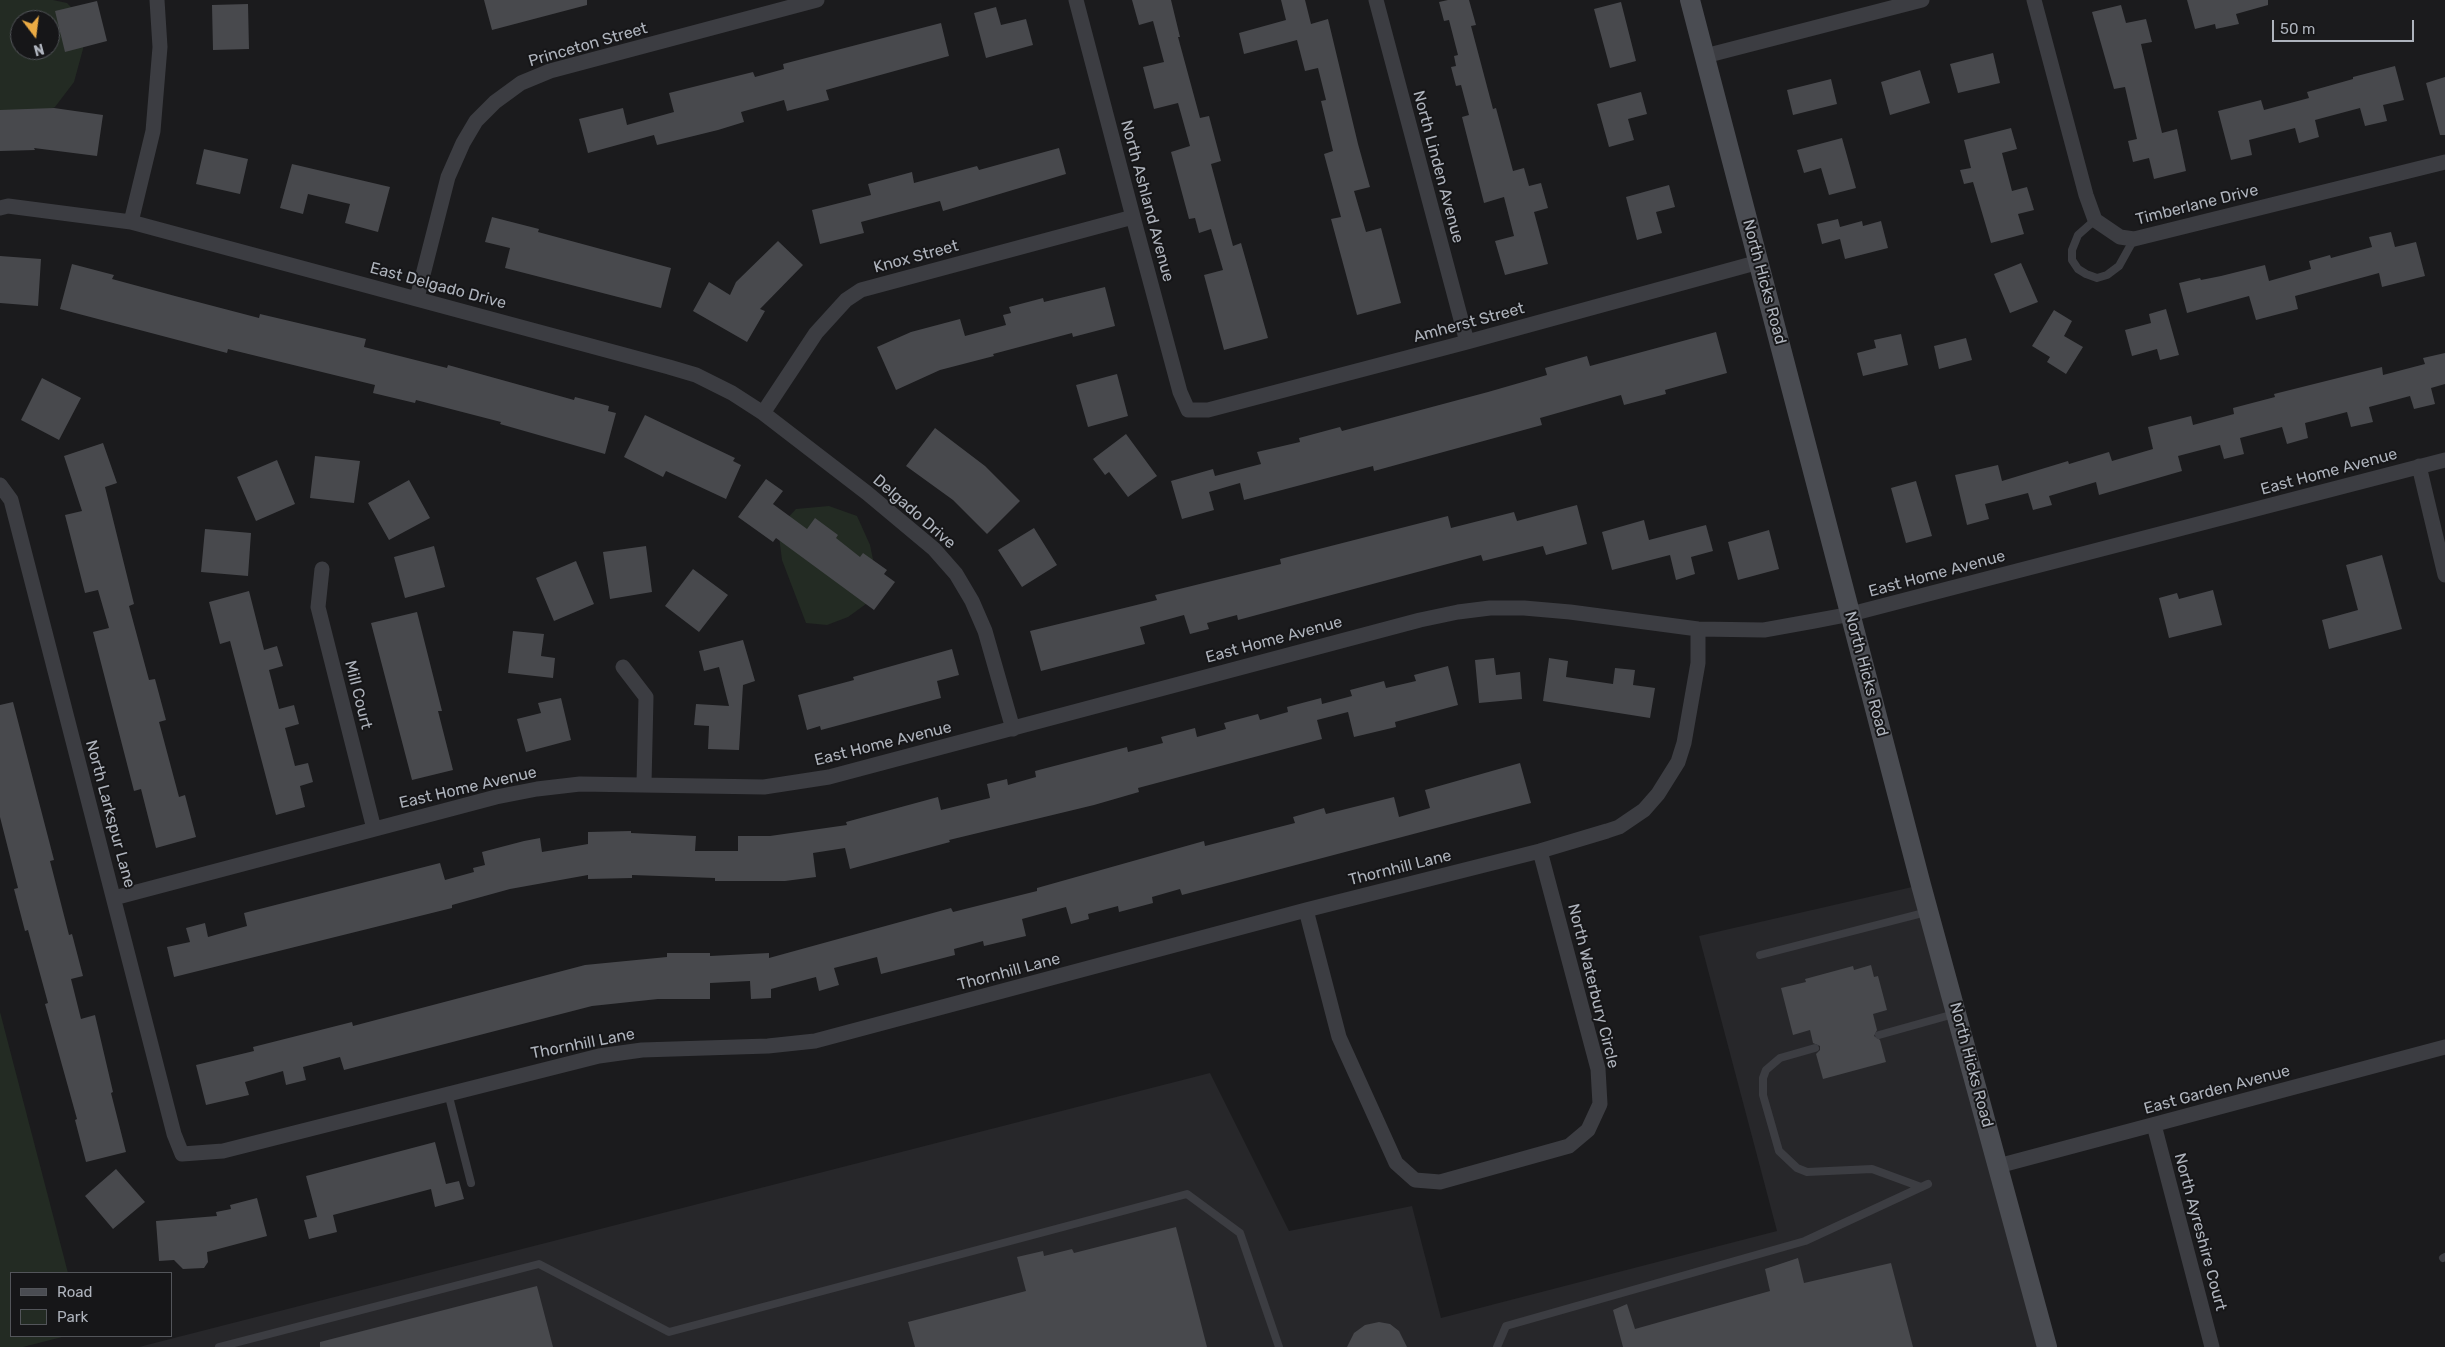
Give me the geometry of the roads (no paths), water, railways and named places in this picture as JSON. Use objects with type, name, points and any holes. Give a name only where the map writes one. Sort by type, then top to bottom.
[{"type":"main road","name":"North Hicks Road","points":[[1690,0],[1928,911],[2047,1347]]},
{"type":"street","points":[[131,222],[153,131],[160,47],[157,0]]},
{"type":"street","name":"Princeton Street","points":[[417,298],[448,176],[463,143],[476,121],[521,83],[550,71],[817,0]]},
{"type":"street","name":"North Ashland Avenue","points":[[1076,0],[1180,392],[1188,410]]},
{"type":"street","name":"North Linden Avenue","points":[[1376,0],[1467,342]]},
{"type":"street","points":[[1705,56],[1922,0]]},
{"type":"street","points":[[2034,0],[2086,195],[2096,220]]},
{"type":"street","name":"Timberlane Drive","points":[[2096,220],[2120,237],[2134,239],[2445,162]]},
{"type":"street","name":"East Delgado Drive","points":[[0,208],[8,206],[131,222],[417,298],[696,375],[732,393],[763,413]]},
{"type":"street","name":"Knox Street","points":[[763,413],[816,333],[846,300],[861,290],[1133,216]]},
{"type":"street","name":"Amherst Street","points":[[1188,410],[1208,410],[1467,342],[1759,262]]},
{"type":"street","name":"Delgado Drive","points":[[763,413],[866,493],[934,549],[956,574],[986,631],[1013,728]]},
{"type":"street","name":"East Home Avenue","points":[[114,898],[537,788],[580,784],[764,787],[829,777],[1420,620],[1458,612],[1490,608],[1524,608],[1698,630],[1764,630],[1851,614],[2445,460]]},
{"type":"street","points":[[2419,466],[2445,576]]},
{"type":"street","name":"North Larkspur Lane","points":[[0,485],[11,500],[174,1134],[182,1154]]},
{"type":"street","name":"Mill Court","points":[[322,569],[318,607],[374,829]]},
{"type":"street","name":"Thornhill Lane","points":[[182,1154],[223,1151],[599,1056],[642,1050],[768,1046],[815,1041],[1306,910],[1540,851],[1619,827],[1644,810],[1658,794],[1678,762],[1684,743],[1698,663],[1698,630]]},
{"type":"street","points":[[623,667],[646,697],[644,784]]},
{"type":"street","name":"North Waterbury Circle","points":[[1306,910],[1339,1037],[1396,1163],[1415,1180],[1440,1182],[1569,1146],[1588,1130],[1600,1104],[1598,1069],[1540,851]]},
{"type":"street","name":"East Garden Avenue","points":[[1998,1166],[2445,1048]]},
{"type":"street","name":"North Ayreshire Court","points":[[2154,1125],[2212,1347]]},
{"type":"lane","points":[[2096,220],[2078,235],[2072,250],[2075,265],[2086,274],[2097,278],[2108,275],[2119,266],[2134,239]]},
{"type":"lane","points":[[1760,955],[1928,911]]},
{"type":"lane","points":[[1879,1035],[1956,1013]]},
{"type":"lane","points":[[1497,1347],[1506,1326],[1805,1240],[1924,1186],[1872,1169],[1807,1172],[1797,1168],[1779,1151],[1763,1096],[1763,1078],[1766,1070],[1780,1058],[1815,1048]]},
{"type":"lane","points":[[448,1093],[471,1183]]},
{"type":"lane","points":[[219,1347],[539,1264],[669,1332],[1187,1194],[1240,1233],[1279,1347]]}]
